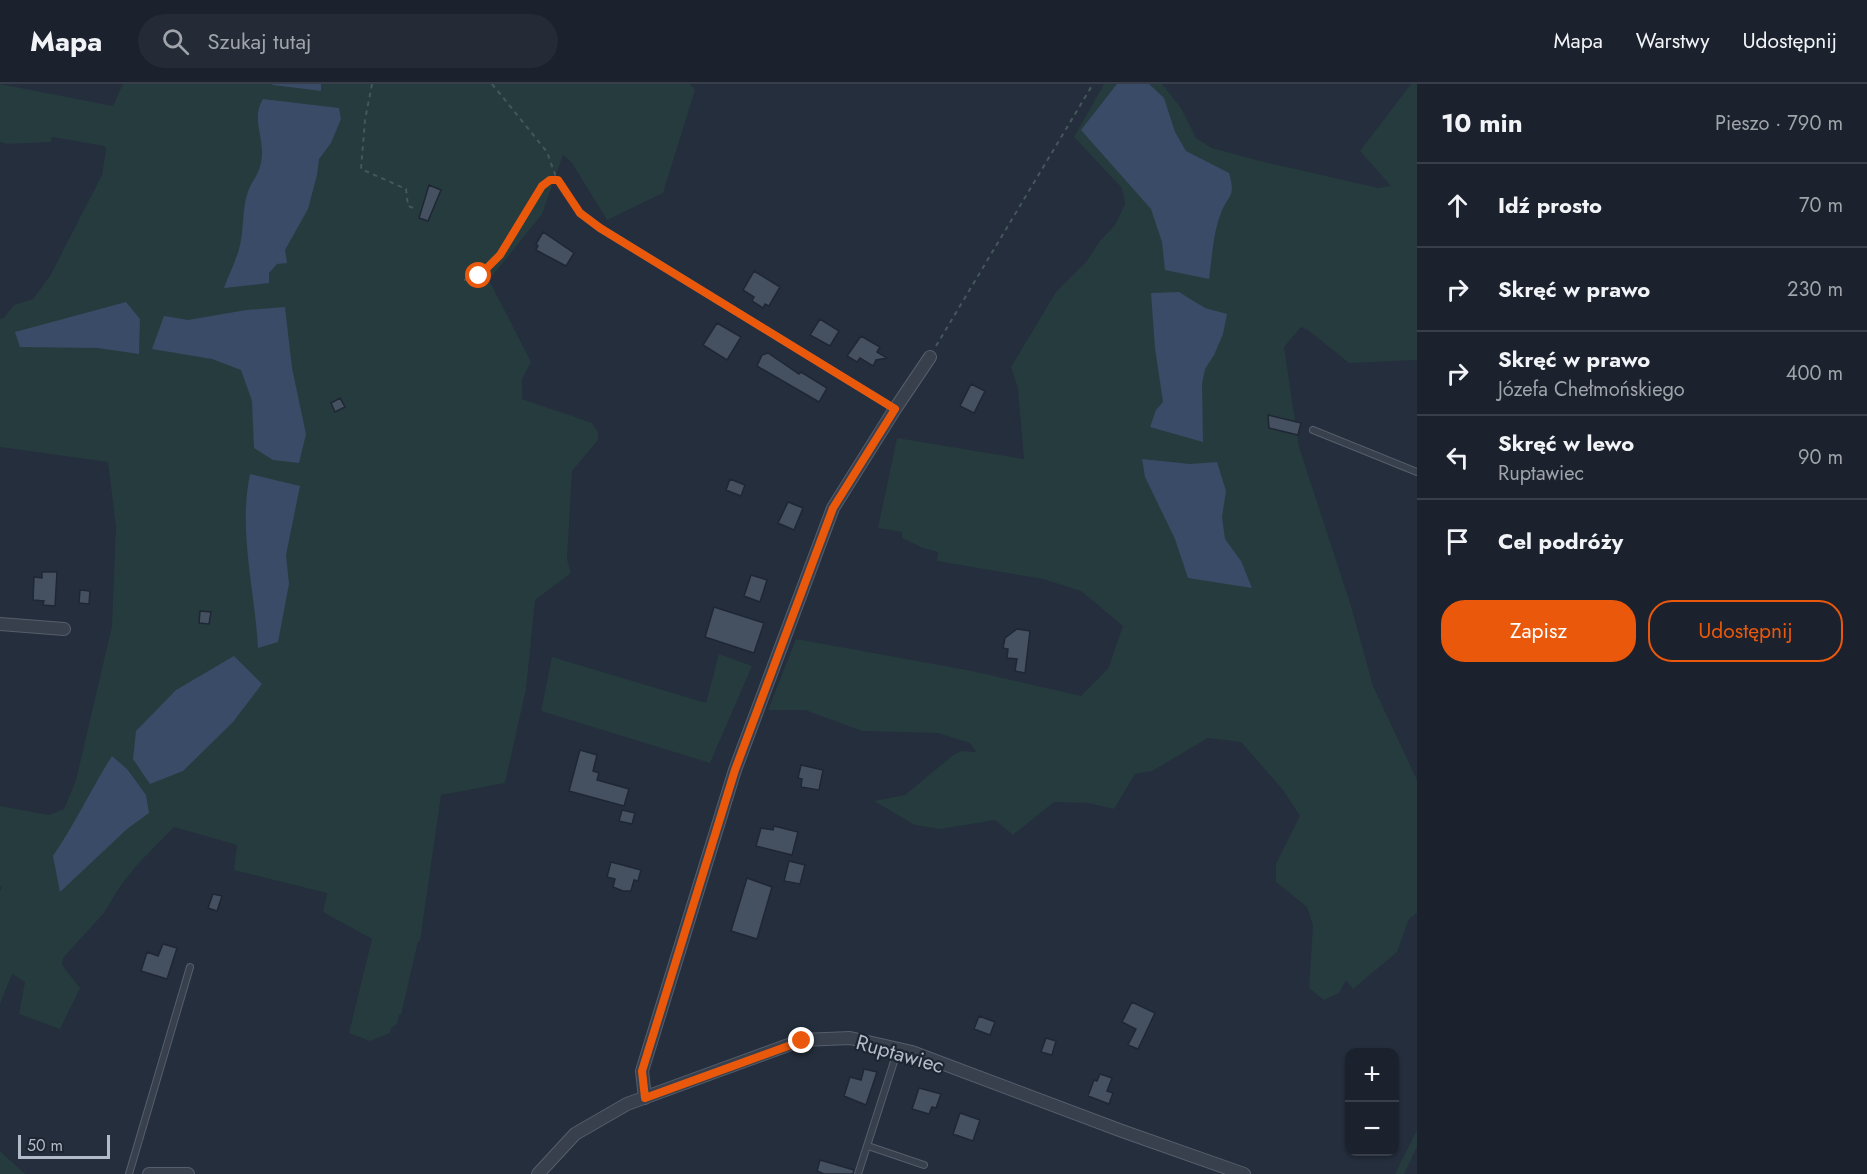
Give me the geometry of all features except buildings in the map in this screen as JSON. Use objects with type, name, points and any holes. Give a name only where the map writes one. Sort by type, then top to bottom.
[{"type":"street","points":[[645,1098],[642,1071],[735,770],[833,508],[929,358]]},
{"type":"street","points":[[0,624],[64,629]]},
{"type":"street","name":"Ruptawiec","points":[[538,1174],[575,1134],[627,1104],[802,1041],[850,1038],[912,1052],[1244,1174]]},
{"type":"street","points":[[149,1174],[188,1174]]},
{"type":"lane","points":[[580,213],[610,234],[895,409]]},
{"type":"lane","points":[[1313,430],[1417,472]]},
{"type":"lane","points":[[129,1174],[190,967]]},
{"type":"lane","points":[[858,1174],[898,1049]]},
{"type":"lane","points":[[868,1146],[924,1165]]},
{"type":"path","points":[[372,84],[365,120],[361,169],[406,189],[408,206],[417,209]]},
{"type":"path","points":[[492,84],[547,152],[558,180],[580,213]]},
{"type":"path","points":[[929,358],[1093,84]]},
{"type":"path","points":[[464,280],[479,276],[490,266],[522,221],[542,186],[550,180],[558,180]]},
{"type":"green space","points":[[0,84],[113,106],[123,84],[690,84],[695,90],[663,193],[607,220],[572,163],[563,155],[542,214],[489,280],[531,362],[522,379],[522,399],[592,423],[598,432],[598,440],[572,471],[567,559],[571,573],[535,600],[526,689],[505,783],[441,795],[420,941],[418,941],[401,1015],[399,1014],[397,1024],[391,1028],[390,1033],[370,1041],[349,1033],[372,939],[323,912],[327,893],[234,870],[237,845],[174,827],[136,866],[104,913],[63,958],[62,965],[80,988],[60,1029],[19,1014],[25,982],[12,974],[0,1004],[0,891],[2,887],[0,886],[0,806],[49,815],[64,809],[76,780],[112,626],[116,527],[108,462],[0,447],[0,319],[4,318],[14,305],[33,299],[50,276],[102,175],[106,149],[104,146],[52,137],[51,142],[7,144],[0,142]]},
{"type":"green space","points":[[1104,84],[1162,84],[1181,108],[1196,138],[1212,148],[1378,188],[1391,186],[1360,151],[1411,84],[1417,84],[1417,360],[1349,363],[1301,327],[1284,347],[1299,447],[1351,606],[1373,686],[1417,780],[1417,913],[1409,919],[1397,952],[1353,989],[1346,980],[1339,993],[1324,1000],[1309,988],[1313,926],[1307,907],[1276,882],[1276,864],[1300,816],[1283,790],[1241,742],[1208,738],[1152,771],[1135,774],[1114,809],[1088,803],[1054,802],[1013,835],[995,820],[940,829],[915,825],[874,801],[905,795],[952,756],[961,751],[976,752],[970,743],[938,733],[862,731],[805,710],[768,710],[796,639],[972,671],[1081,696],[1108,669],[1123,626],[1081,591],[1043,579],[937,561],[938,552],[902,538],[902,532],[878,528],[897,438],[1024,459],[1018,389],[1011,367],[1056,292],[1087,261],[1099,242],[1115,225],[1125,204],[1122,188],[1074,137]]},
{"type":"green space","points":[[719,654],[752,666],[710,763],[541,711],[552,657],[706,703]]},
{"type":"green space","points":[[1417,1130],[1417,1147],[1404,1174],[1395,1174]]},
{"type":"green space","points":[[0,1151],[25,1174],[0,1174]]},
{"type":"water","points":[[321,84],[321,91],[273,85]]},
{"type":"water","points":[[1117,84],[1149,84],[1164,98],[1175,132],[1186,151],[1229,173],[1232,191],[1216,229],[1209,279],[1165,270],[1162,242],[1151,209],[1081,130]]},
{"type":"water","points":[[263,99],[339,108],[341,119],[331,143],[319,159],[308,209],[285,250],[287,263],[277,264],[269,273],[269,283],[224,288],[240,245],[247,195],[259,171],[262,159],[258,112]]},
{"type":"water","points":[[1179,292],[1205,308],[1227,314],[1223,334],[1205,369],[1202,384],[1203,442],[1150,427],[1156,410],[1163,402],[1155,348],[1151,293]]},
{"type":"water","points":[[126,302],[140,319],[139,354],[98,348],[20,347],[15,332]]},
{"type":"water","points":[[285,307],[292,368],[306,434],[299,463],[273,460],[254,448],[252,401],[241,370],[212,359],[152,349],[164,316],[188,320],[246,310]]},
{"type":"water","points":[[1142,459],[1190,464],[1217,462],[1226,491],[1222,517],[1225,539],[1241,561],[1252,588],[1188,578],[1175,539],[1145,477]]},
{"type":"water","points":[[250,474],[300,486],[286,555],[289,584],[278,642],[258,648],[246,539]]},
{"type":"water","points":[[234,656],[262,684],[233,722],[183,771],[150,784],[133,759],[136,731],[176,690]]},
{"type":"water","points":[[112,756],[127,769],[146,795],[149,813],[127,829],[60,892],[53,856]]},
{"type":"route","points":[[479,276],[500,255],[542,186],[550,180],[558,180],[580,213],[600,228],[895,409],[833,508],[735,770],[642,1071],[645,1098],[802,1041]]}]
